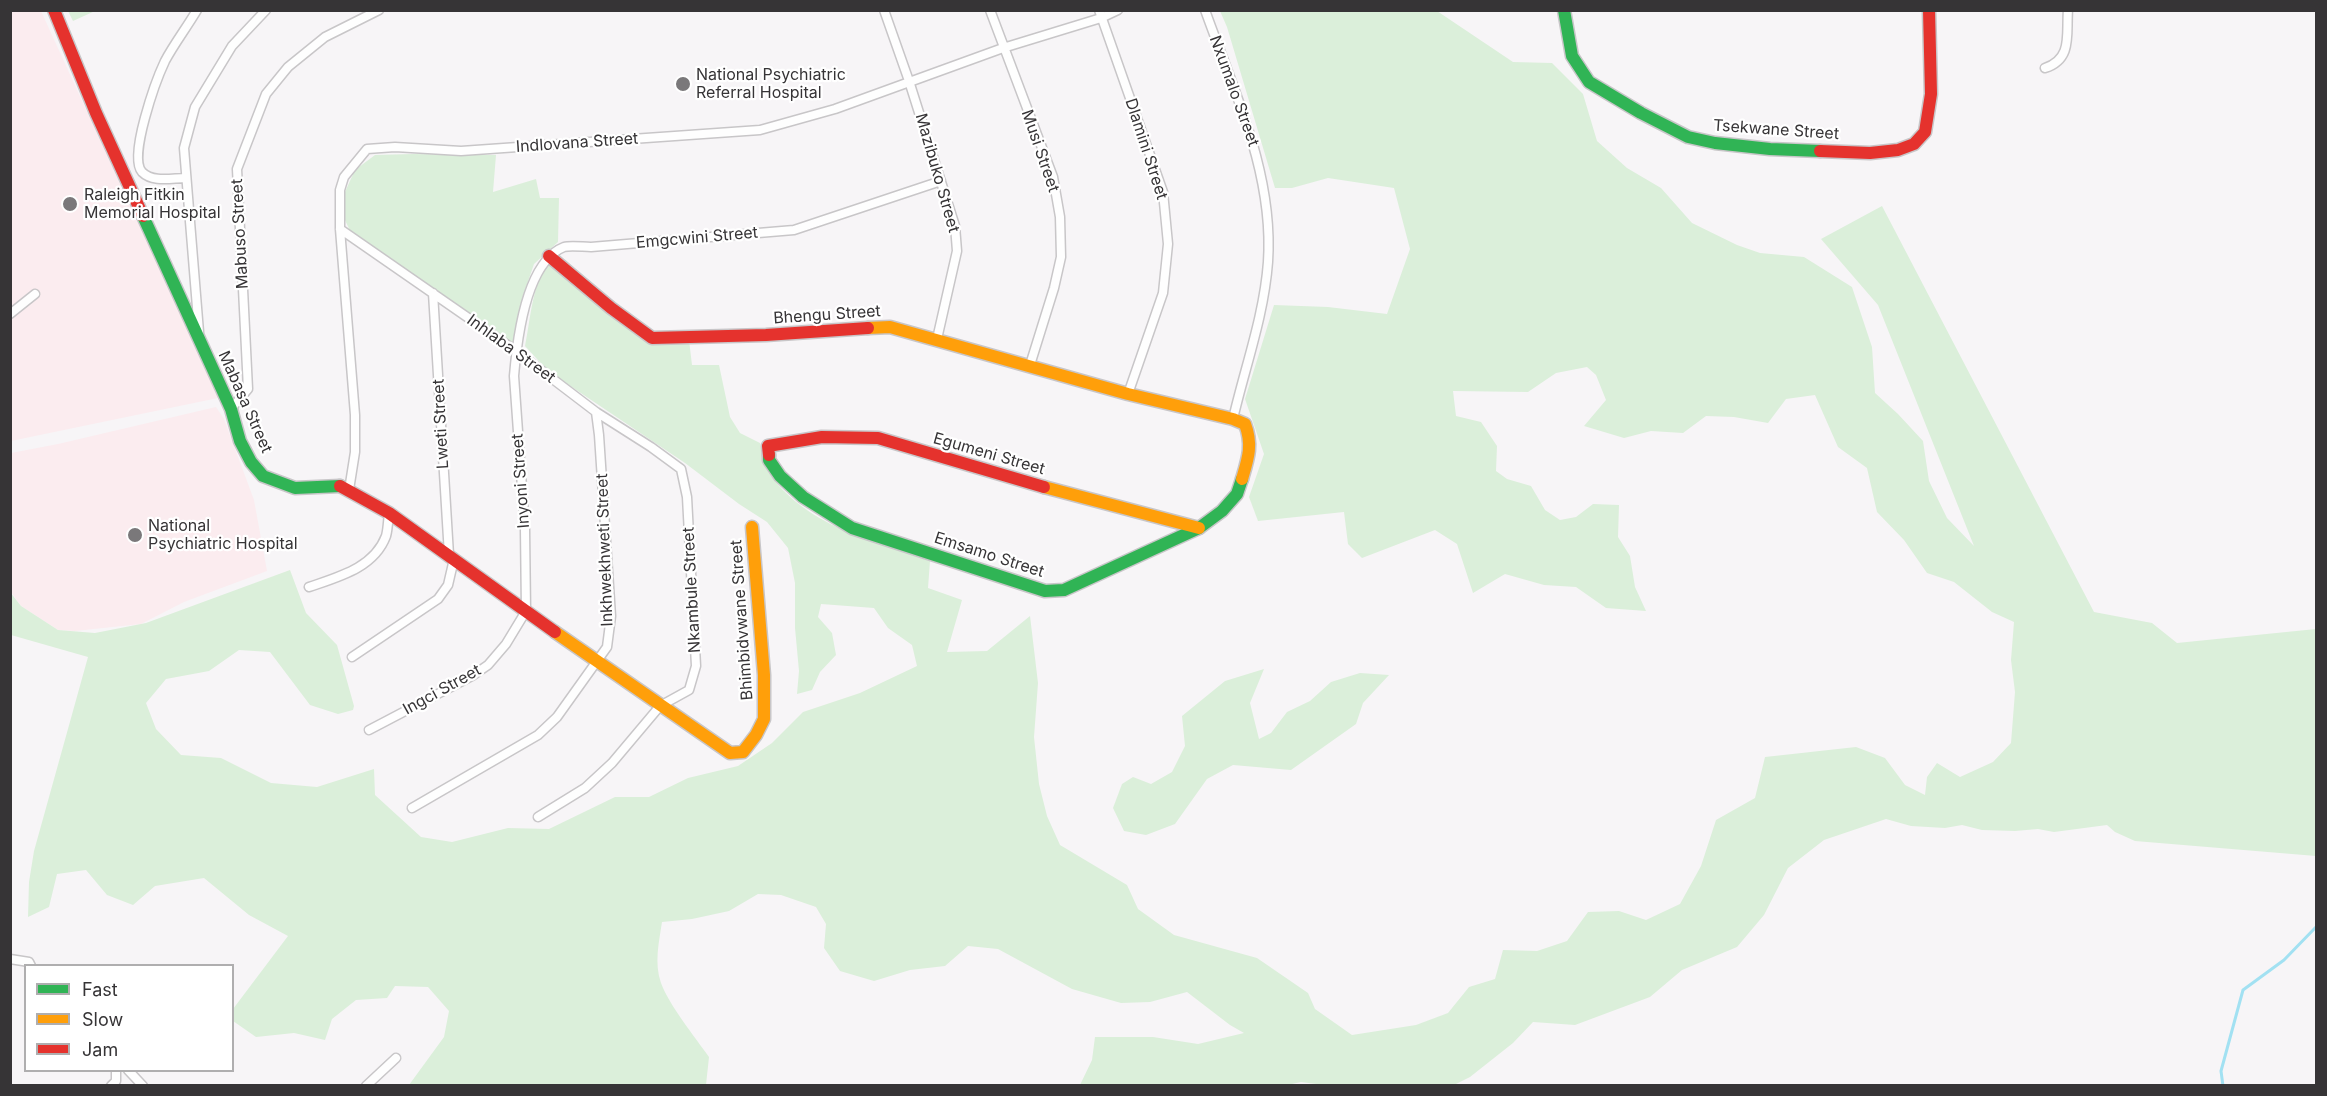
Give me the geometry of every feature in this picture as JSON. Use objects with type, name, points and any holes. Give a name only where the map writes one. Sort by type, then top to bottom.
[{"type":"street","name":"Mabasa Street","points":[[54,10],[96,113],[231,409],[240,441],[251,462],[263,476],[295,488],[338,485],[389,513],[660,706]]},
{"type":"street","points":[[186,177],[159,179],[148,177],[140,170],[136,156],[140,134],[165,62],[197,10]]},
{"type":"street","points":[[199,339],[184,148],[195,107],[232,46],[266,10]]},
{"type":"street","name":"Mabuso Street","points":[[231,409],[248,389],[237,169],[250,130],[266,94],[288,67],[325,37],[379,10]]},
{"type":"street","name":"Mazibuko Street","points":[[884,10],[955,226],[957,251],[937,339]]},
{"type":"street","name":"Musi Street","points":[[990,10],[1053,177],[1060,217],[1061,257],[1054,288],[1030,365]]},
{"type":"street","name":"Indlovana Street","points":[[349,490],[355,452],[355,415],[340,229],[340,190],[344,177],[367,149],[395,147],[461,151],[760,130],[835,109],[1100,14],[1118,10]]},
{"type":"street","name":"Nxumalo Street","points":[[1205,10],[1255,147],[1266,212],[1268,261],[1261,315],[1233,419]]},
{"type":"street","name":"Tsekwane Street","points":[[1564,10],[1572,56],[1589,82],[1641,113],[1688,137],[1715,143],[1770,149],[1870,153],[1898,150],[1914,144],[1925,132],[1931,94],[1929,10]]},
{"type":"street","points":[[2046,68],[2055,65],[2063,57],[2066,49],[2068,10]]},
{"type":"street","name":"Dlamini Street","points":[[1100,14],[1163,192],[1168,244],[1163,293],[1128,394]]},
{"type":"street","name":"Emgcwini Street","points":[[549,256],[565,246],[591,247],[795,231],[941,181]]},
{"type":"street","name":"Inhlaba Street","points":[[340,229],[516,351],[596,412],[681,469]]},
{"type":"street","points":[[516,351],[532,282],[549,256]]},
{"type":"street","name":"Bhengu Street","points":[[549,256],[611,308],[652,338],[766,335],[890,327],[1128,394],[1233,419]]},
{"type":"street","name":"Lweti Street","points":[[352,657],[438,599],[448,585],[452,557],[433,293]]},
{"type":"street","points":[[10,314],[35,294]]},
{"type":"street","name":"Inyoni Street","points":[[516,351],[514,376],[525,529],[526,611]]},
{"type":"street","name":"Inkhwekhweti Street","points":[[412,808],[538,735],[557,717],[607,647],[611,616],[600,435],[596,412]]},
{"type":"street","name":"Emsamo Street","points":[[768,446],[770,460],[780,476],[803,497],[852,528],[1045,591],[1064,590],[1199,528],[1222,511],[1237,494],[1250,453],[1250,436],[1245,424],[1233,419]]},
{"type":"street","name":"Egumeni Street","points":[[768,446],[822,437],[878,438],[1022,481],[1199,528]]},
{"type":"street","name":"Nkambule Street","points":[[538,817],[585,788],[612,763],[660,706],[689,690],[696,666],[687,497],[681,469]]},
{"type":"street","points":[[309,587],[356,569],[377,553],[386,536],[389,513]]},
{"type":"street","name":"Bhimbidvwane Street","points":[[660,706],[730,753],[743,752],[756,735],[764,719],[764,675],[752,527]]},
{"type":"street","name":"Ingci Street","points":[[369,730],[472,676],[488,665],[506,644],[526,611]]},
{"type":"street","points":[[10,959],[30,964]]},
{"type":"street","points":[[366,1086],[396,1058]]},
{"type":"street","points":[[111,1086],[116,1081],[116,1072]]},
{"type":"street","points":[[129,1072],[143,1086]]},
{"type":"shaded area","name":"Raleigh Fitkin Memorial Hospital","points":[[11,11],[41,11],[218,398],[11,441]]},
{"type":"shaded area","name":"National Psychiatric Hospital","points":[[216,407],[224,419],[254,500],[267,571],[184,602],[141,624],[75,631],[58,630],[21,606],[11,592],[11,453]]},
{"type":"green space","points":[[68,11],[95,11],[73,21]]},
{"type":"green space","points":[[1220,11],[1437,11],[1513,62],[1552,63],[1583,94],[1597,141],[1627,168],[1661,188],[1692,223],[1737,245],[1760,253],[1804,257],[1852,287],[1872,347],[1875,393],[1923,441],[1929,481],[1947,518],[1974,546],[1878,305],[1821,239],[1882,206],[2094,612],[2152,623],[2177,643],[2316,629],[2316,856],[2135,841],[2115,832],[2107,825],[2054,832],[2038,829],[2015,831],[1982,830],[1962,825],[1945,828],[1911,826],[1886,819],[1824,840],[1788,868],[1764,915],[1737,947],[1682,970],[1650,997],[1575,1025],[1533,1022],[1513,1043],[1470,1077],[1452,1086],[1331,1086],[1301,1082],[1283,1086],[1080,1085],[1092,1060],[1095,1037],[1153,1037],[1198,1044],[1244,1033],[1187,992],[1150,1002],[1121,1003],[1072,989],[998,949],[968,946],[945,966],[910,970],[874,981],[840,971],[824,948],[826,924],[816,907],[781,895],[758,894],[729,911],[692,919],[662,922],[658,952],[661,983],[670,1001],[709,1057],[706,1085],[409,1085],[444,1037],[449,1011],[428,987],[395,986],[387,998],[356,1000],[332,1019],[325,1040],[294,1033],[256,1037],[234,1022],[234,1008],[288,936],[249,915],[204,878],[155,886],[133,905],[107,895],[86,870],[57,874],[49,907],[28,917],[29,882],[34,851],[88,657],[11,635],[10,592],[21,606],[58,630],[95,633],[146,623],[290,570],[306,613],[337,645],[354,706],[353,710],[338,714],[310,705],[270,652],[239,650],[209,671],[166,679],[146,703],[156,729],[181,755],[221,758],[271,783],[317,787],[374,769],[375,795],[421,837],[452,842],[508,828],[549,829],[615,797],[649,797],[688,778],[738,766],[772,743],[803,712],[860,693],[917,666],[912,645],[888,628],[874,608],[821,604],[818,617],[832,633],[836,655],[820,672],[812,690],[797,694],[799,671],[795,628],[795,583],[788,548],[767,522],[685,463],[548,371],[525,346],[539,279],[550,260],[633,333],[651,342],[689,340],[692,365],[719,365],[730,417],[740,433],[760,443],[765,467],[782,489],[800,505],[840,529],[930,561],[928,588],[962,600],[947,652],[987,651],[1030,616],[1038,683],[1034,737],[1039,784],[1047,816],[1060,845],[1127,885],[1138,909],[1174,935],[1257,958],[1308,993],[1315,1009],[1352,1035],[1416,1025],[1448,1013],[1469,987],[1495,979],[1503,950],[1537,951],[1567,941],[1588,912],[1619,911],[1646,920],[1680,904],[1701,866],[1716,820],[1755,798],[1765,757],[1856,747],[1885,758],[1905,785],[1925,795],[1927,777],[1937,763],[1960,777],[1993,762],[2011,743],[2015,692],[2011,660],[2014,622],[1992,612],[1954,582],[1927,573],[1904,540],[1877,512],[1867,468],[1838,447],[1815,395],[1786,399],[1768,423],[1734,417],[1706,416],[1683,433],[1651,431],[1624,438],[1584,426],[1606,400],[1596,375],[1587,367],[1556,373],[1528,392],[1453,391],[1456,416],[1481,422],[1497,446],[1496,471],[1507,479],[1531,486],[1545,510],[1560,520],[1576,517],[1593,504],[1619,505],[1618,537],[1630,556],[1635,587],[1646,611],[1606,608],[1576,587],[1544,585],[1505,574],[1473,593],[1457,544],[1435,530],[1362,558],[1348,544],[1344,512],[1258,521],[1249,497],[1264,454],[1245,399],[1274,305],[1328,307],[1387,314],[1410,249],[1394,188],[1328,178],[1292,188],[1275,188],[1227,27]]},
{"type":"green space","points":[[375,155],[496,155],[493,192],[536,179],[540,198],[559,198],[558,242],[534,264],[523,296],[513,345],[438,291],[353,237],[344,218],[344,194],[355,170]]},
{"type":"green space","points":[[1264,669],[1250,703],[1259,739],[1271,733],[1287,712],[1310,701],[1331,682],[1360,673],[1389,675],[1363,703],[1356,724],[1291,770],[1233,765],[1207,779],[1175,824],[1146,835],[1124,831],[1113,808],[1122,784],[1133,777],[1151,784],[1172,772],[1185,746],[1182,716],[1225,681]]},
{"type":"waterway","points":[[2223,1086],[2221,1071],[2243,990],[2284,960],[2316,927]]},
{"type":"traffic: fast","points":[[1564,10],[1572,56],[1589,82],[1641,113],[1688,137],[1715,143],[1770,149],[1820,151]]},
{"type":"traffic: fast","points":[[143,216],[231,409],[240,441],[251,462],[263,476],[295,488],[340,486]]},
{"type":"traffic: fast","points":[[769,455],[769,460],[780,476],[803,497],[852,528],[1045,591],[1064,590],[1199,528],[1222,511],[1237,494],[1242,479]]},
{"type":"traffic: slow","points":[[868,328],[890,327],[1128,394],[1233,419],[1245,424],[1249,439],[1248,458],[1242,479]]},
{"type":"traffic: slow","points":[[1044,487],[1199,528]]},
{"type":"traffic: slow","points":[[555,632],[730,753],[743,752],[756,735],[764,719],[764,675],[752,527]]},
{"type":"traffic: jam","points":[[54,10],[96,113],[143,216]]},
{"type":"traffic: jam","points":[[1820,151],[1870,153],[1898,150],[1914,144],[1925,132],[1931,94],[1929,10]]},
{"type":"traffic: jam","points":[[549,256],[611,308],[652,338],[766,335],[868,328]]},
{"type":"traffic: jam","points":[[769,455],[768,446],[822,437],[878,438],[1044,487]]},
{"type":"traffic: jam","points":[[340,486],[389,513],[555,632]]},
{"type":"place","name":"National Psychiatric Referral Hospital","points":[[683,84]]},
{"type":"place","name":"Raleigh Fitkin Memorial Hospital","points":[[70,204]]},
{"type":"place","name":"National Psychiatric Hospital","points":[[135,535]]}]
